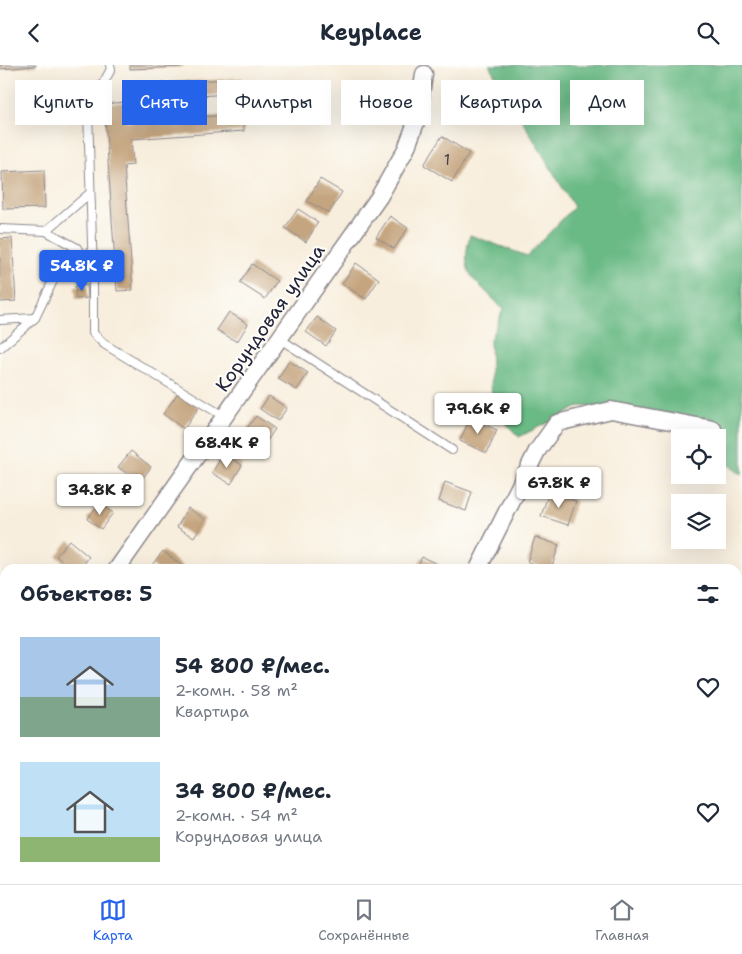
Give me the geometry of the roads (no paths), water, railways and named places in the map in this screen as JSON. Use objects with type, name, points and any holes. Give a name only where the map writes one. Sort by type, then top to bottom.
[{"type":"street","name":"Корундовая улица","points":[[121,564],[379,197],[406,149],[418,117],[424,74]]},
{"type":"street","points":[[480,564],[537,451],[557,423],[611,410],[713,429]]},
{"type":"lane","points":[[110,65],[111,69],[88,111],[93,333],[104,344],[225,417]]},
{"type":"lane","points":[[46,231],[90,193]]},
{"type":"lane","points":[[0,229],[46,231],[77,248],[93,277]]},
{"type":"lane","points":[[0,348],[35,318],[62,262],[77,248]]},
{"type":"lane","points":[[0,320],[35,318]]},
{"type":"lane","points":[[280,339],[452,450]]}]
